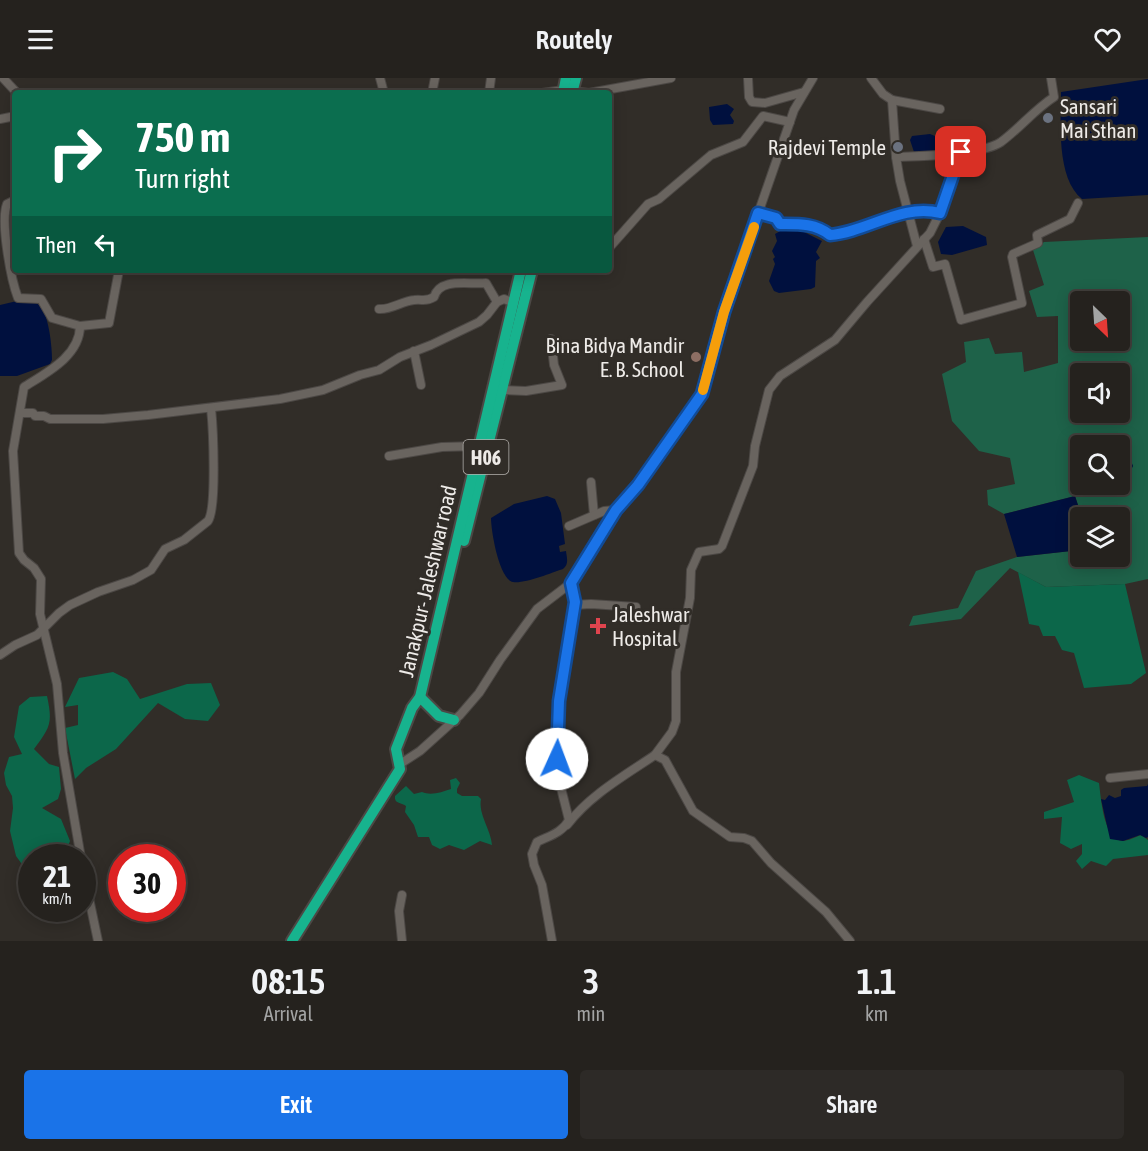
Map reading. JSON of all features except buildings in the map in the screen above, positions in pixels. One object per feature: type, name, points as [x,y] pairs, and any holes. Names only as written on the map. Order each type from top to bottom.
[{"type":"highway","name":"Janakpur- Jaleshwar road","points":[[292,941],[400,769],[396,749],[412,708],[420,697],[435,641],[478,446],[520,273]]},
{"type":"highway","name":"H06","points":[[435,641],[442,631],[531,273]]},
{"type":"highway","points":[[420,697],[439,716],[454,720]]},
{"type":"highway","name":"Janakpur- Jaleshwar road","points":[[292,941],[345,857]]},
{"type":"street","points":[[3,78],[14,90]]},
{"type":"street","points":[[605,90],[671,78]]},
{"type":"street","points":[[748,78],[749,97],[752,102],[765,103],[804,92]]},
{"type":"street","points":[[400,764],[420,751],[454,720],[479,693],[537,609],[571,583],[616,510],[638,485],[702,394],[724,312],[794,110],[813,78]]},
{"type":"street","points":[[872,78],[883,94],[892,100],[940,109]]},
{"type":"street","points":[[896,158],[961,152],[989,147],[1000,142],[1041,106],[1054,98],[1051,78]]},
{"type":"street","points":[[892,100],[896,158],[917,246]]},
{"type":"street","points":[[612,245],[648,204],[659,199],[711,155],[743,142],[763,116],[790,122]]},
{"type":"street","points":[[552,941],[544,894],[532,854],[537,842],[567,825],[607,787],[655,755],[672,732],[676,721],[676,672],[690,598],[691,570],[699,552],[720,549],[722,546],[753,466],[755,446],[769,390],[780,376],[835,340],[930,233],[940,213],[961,152]]},
{"type":"street","points":[[12,202],[7,204],[4,213],[8,260],[12,284],[18,298],[41,299],[52,318],[80,326],[109,323],[118,273]]},
{"type":"street","points":[[924,239],[933,267],[945,264],[961,320],[983,315],[1022,303],[1013,254],[1038,243],[1037,236],[1070,219],[1078,203]]},
{"type":"street","points":[[758,213],[776,218],[780,224],[805,224],[821,228],[830,235],[842,234],[886,218],[908,213],[928,210],[940,213]]},
{"type":"street","points":[[379,309],[384,310],[414,300],[427,301],[434,297],[441,286],[448,284],[486,283],[497,302]]},
{"type":"street","points":[[20,413],[33,413],[35,416],[71,421],[211,408],[288,398],[323,390],[379,370],[414,351],[479,322],[497,302],[504,299],[512,302]]},
{"type":"street","points":[[79,844],[63,753],[57,684],[40,614],[41,579],[34,568],[21,557],[18,548],[13,451],[24,387],[57,368],[75,346],[80,326]]},
{"type":"street","points":[[502,390],[526,391],[562,385],[554,365],[551,339]]},
{"type":"street","points":[[414,351],[421,385]]},
{"type":"street","points":[[0,655],[37,635],[70,605],[133,580],[151,570],[165,549],[184,540],[210,518],[213,502],[211,408]]},
{"type":"street","points":[[389,456],[442,447],[478,446]]},
{"type":"street","points":[[591,482],[594,515]]},
{"type":"street","points":[[569,526],[604,511],[616,510]]},
{"type":"street","points":[[567,825],[556,753],[562,680],[574,605],[571,583]]},
{"type":"street","points":[[574,605],[636,607]]},
{"type":"street","points":[[655,755],[665,760],[693,811],[730,837],[752,841],[771,863],[826,912],[850,941]]},
{"type":"street","points":[[1110,778],[1148,774]]},
{"type":"street","points":[[402,895],[399,912],[402,941]]},
{"type":"street","points":[[94,922],[98,941]]},
{"type":"green space","points":[[1148,237],[1148,579],[1125,584],[1046,587],[1010,568],[961,619],[909,626],[913,616],[958,608],[976,571],[1017,557],[1070,551],[1070,567],[1130,567],[1130,507],[1079,507],[1075,496],[1004,514],[988,505],[987,490],[1015,484],[1010,458],[979,451],[952,421],[942,374],[966,362],[964,342],[989,338],[995,354],[1022,352],[1024,372],[1058,363],[1058,316],[1037,317],[1029,291],[1044,285],[1033,250],[1044,242]]},
{"type":"green space","points":[[1018,572],[1046,587],[1125,584],[1146,673],[1131,684],[1084,688],[1074,653],[1062,650],[1055,636],[1043,636],[1039,626],[1029,624]]},
{"type":"green space","points":[[113,672],[127,679],[140,699],[187,684],[211,683],[220,705],[208,721],[185,719],[158,703],[116,749],[86,768],[75,779],[65,728],[78,725],[78,705],[65,707],[79,678]]},
{"type":"green space","points":[[47,696],[50,713],[49,725],[34,749],[49,764],[59,767],[61,789],[58,799],[42,808],[61,819],[70,841],[69,844],[18,844],[18,859],[10,831],[12,796],[6,785],[4,773],[9,757],[22,754],[14,737],[19,706],[30,697]]},
{"type":"green space","points":[[1079,775],[1099,783],[1104,817],[1116,839],[1123,841],[1141,835],[1148,840],[1148,855],[1113,859],[1106,866],[1091,861],[1082,869],[1076,861],[1082,854],[1082,844],[1071,849],[1060,843],[1062,817],[1044,819],[1044,812],[1074,802],[1067,780]]},
{"type":"green space","points":[[456,778],[460,783],[457,793],[462,796],[478,796],[481,799],[481,810],[492,845],[480,841],[464,850],[449,845],[440,849],[432,845],[429,837],[418,837],[414,825],[405,812],[406,806],[396,800],[395,796],[406,786],[414,794],[436,793],[451,789],[450,780]]},
{"type":"shaded area","points":[[1148,79],[1148,195],[1082,199],[1074,190],[1064,164],[1061,92]]},
{"type":"shaded area","points":[[727,104],[734,109],[730,115],[734,121],[733,124],[713,125],[710,120],[709,107]]},
{"type":"shaded area","points":[[930,134],[935,136],[935,150],[918,155],[914,152],[910,140],[912,136]]},
{"type":"shaded area","points":[[963,226],[986,237],[987,245],[952,255],[941,254],[938,242],[946,227]]},
{"type":"shaded area","points":[[782,230],[802,231],[822,241],[816,252],[820,258],[816,261],[815,287],[779,293],[774,291],[769,281],[775,264],[772,251],[777,241],[775,234]]},
{"type":"shaded area","points":[[17,301],[36,303],[44,312],[49,329],[52,360],[50,364],[17,376],[0,376],[0,305]]},
{"type":"shaded area","points":[[547,496],[555,499],[561,513],[565,544],[559,546],[560,552],[566,551],[566,565],[563,569],[538,578],[513,582],[508,579],[500,564],[492,533],[491,518],[514,504]]},
{"type":"shaded area","points":[[1075,496],[1079,507],[1070,507],[1070,551],[1017,557],[1004,514]]},
{"type":"shaded area","points":[[1148,784],[1148,837],[1140,835],[1123,841],[1110,839],[1101,799],[1105,800],[1109,795],[1115,798],[1121,796],[1121,790],[1124,788],[1147,786]]},
{"type":"slow traffic","points":[[703,390],[724,312],[754,227]]},
{"type":"place","name":"Sansari Mai Sthan","points":[[1048,118]]},
{"type":"place","name":"Rajdevi Temple","points":[[898,147]]},
{"type":"place","name":"Bina Bidya Mandir E. B. School","points":[[696,357]]},
{"type":"place","name":"Jaleshwar Hospital","points":[[598,626]]},
{"type":"route","points":[[557,759],[559,701],[575,602],[571,583],[616,510],[638,485],[702,394],[724,312],[758,213],[776,218],[780,224],[805,224],[821,228],[830,235],[842,234],[869,223],[908,213],[928,210],[940,213],[961,152]]}]
